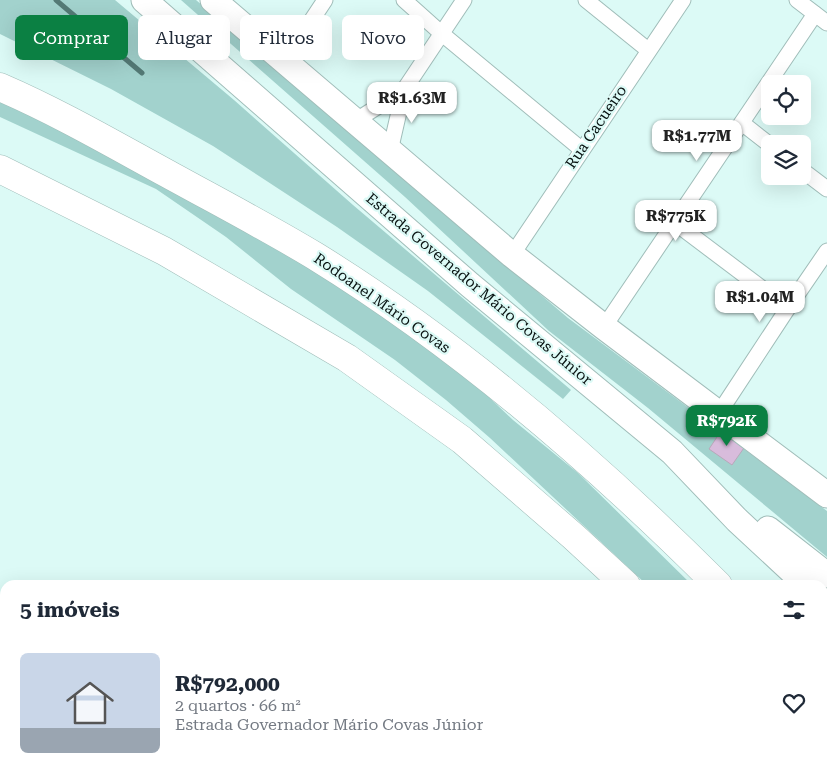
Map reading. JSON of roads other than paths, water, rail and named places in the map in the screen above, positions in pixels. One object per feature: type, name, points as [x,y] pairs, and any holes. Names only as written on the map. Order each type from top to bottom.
[{"type":"highway","name":"Estrada Governador Mário Covas Júnior","points":[[144,0],[470,285],[672,452],[737,520],[802,580]]},
{"type":"highway","points":[[213,0],[512,255],[604,327],[827,495]]},
{"type":"highway","name":"Rodoanel Mário Covas","points":[[0,86],[44,106],[298,246],[396,310],[520,405],[671,538],[713,580]]},
{"type":"highway","points":[[0,169],[164,251],[346,358],[462,440],[621,580]]},
{"type":"highway","points":[[672,452],[827,576]]},
{"type":"street","points":[[284,62],[325,0]]},
{"type":"street","points":[[404,0],[581,149]]},
{"type":"street","points":[[390,151],[404,90],[464,0]]},
{"type":"street","points":[[586,0],[648,50]]},
{"type":"street","name":"Rua Cacueiro","points":[[512,255],[581,149],[683,0]]},
{"type":"street","points":[[604,327],[742,123],[821,18],[797,0]]},
{"type":"street","points":[[355,121],[404,90]]},
{"type":"street","points":[[742,123],[761,139]]},
{"type":"street","points":[[811,177],[827,189]]},
{"type":"street","points":[[674,222],[788,308]]},
{"type":"street","points":[[719,413],[827,251]]},
{"type":"waterway","points":[[56,0],[142,73]]}]
